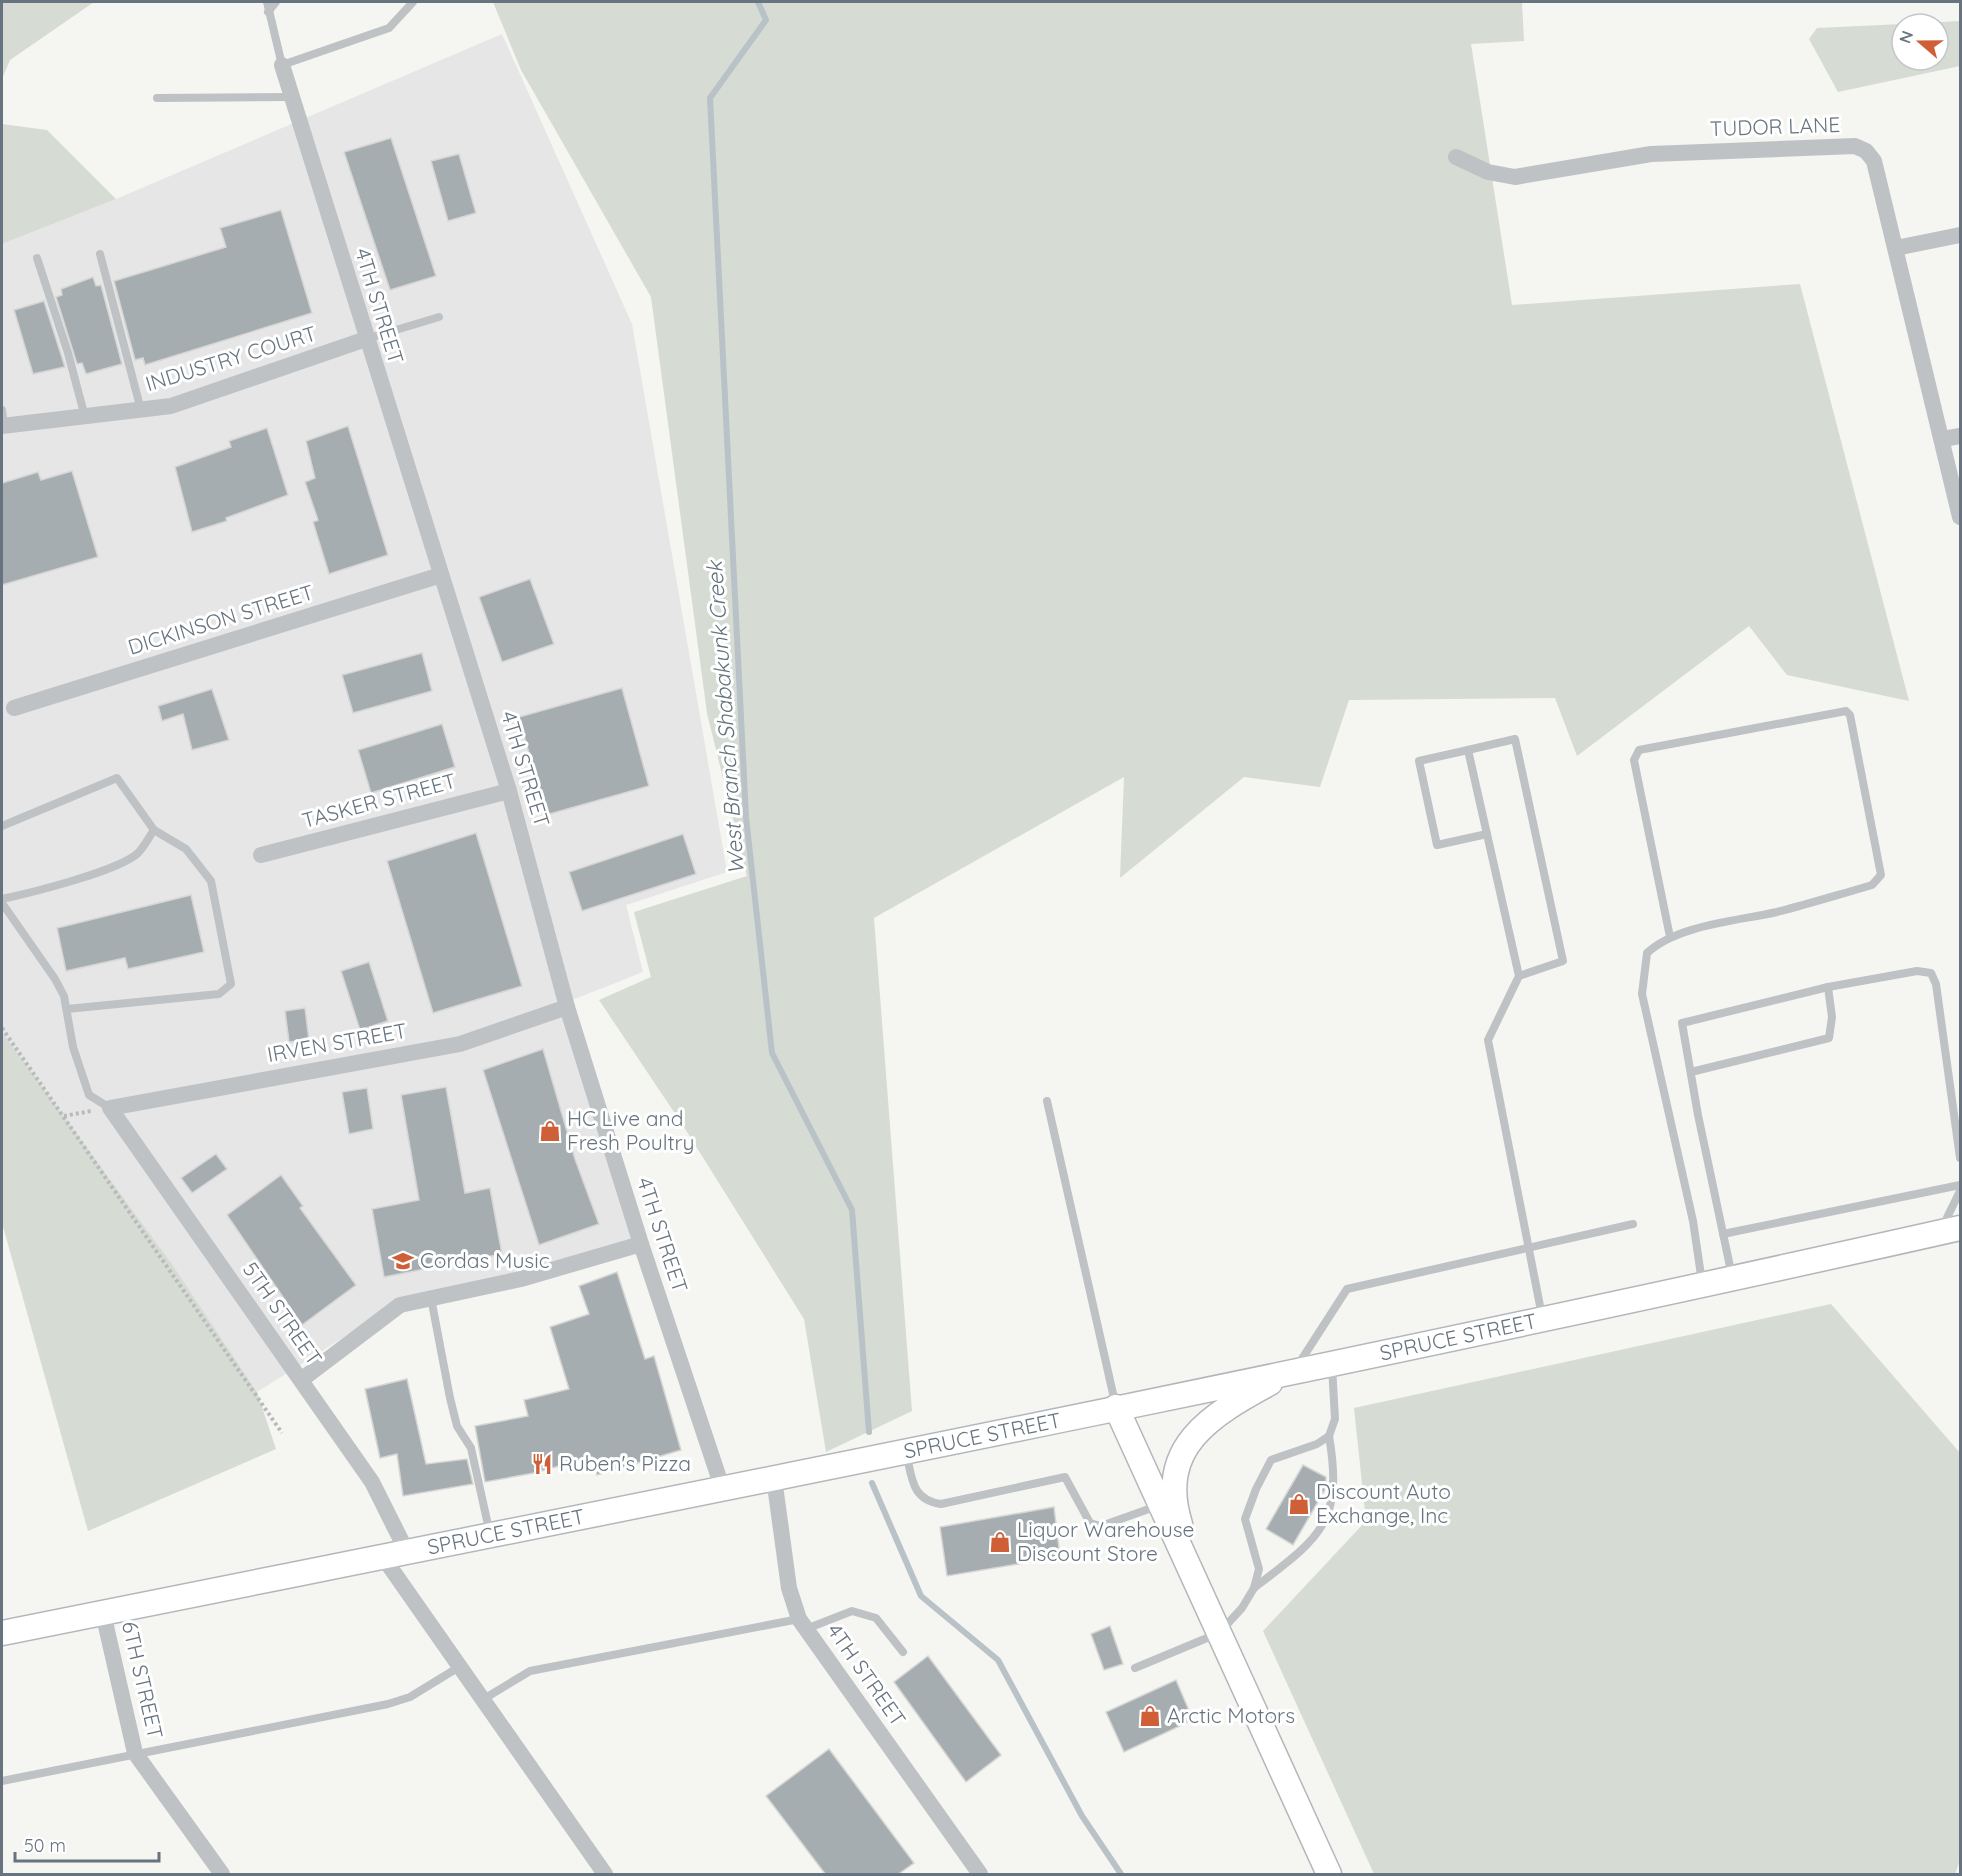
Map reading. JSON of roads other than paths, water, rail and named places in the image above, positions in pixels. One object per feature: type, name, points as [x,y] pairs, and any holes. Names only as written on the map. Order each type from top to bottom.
[{"type":"street","name":"4TH STREET","points":[[282,65],[509,791],[567,1007],[641,1244],[722,1487]]},
{"type":"street","name":"TUDOR LANE","points":[[1456,157],[1488,172],[1515,177],[1651,154],[1855,146],[1866,151],[1874,161],[1960,517]]},
{"type":"street","points":[[1896,248],[1960,236]]},
{"type":"street","name":"INDUSTRY COURT","points":[[2,420],[85,417],[171,406],[366,339]]},
{"type":"street","points":[[1943,439],[1960,436]]},
{"type":"street","name":"DICKINSON STREET","points":[[11,709],[441,575]]},
{"type":"street","name":"TASKER STREET","points":[[261,855],[509,791]]},
{"type":"street","name":"IRVEN STREET","points":[[110,1108],[460,1044],[567,1007]]},
{"type":"street","name":"5TH STREET","points":[[110,1108],[372,1482],[395,1554],[459,1667],[605,1875]]},
{"type":"street","name":"SPRUCE STREET","points":[[2,1633],[722,1487],[906,1452],[1732,1279],[1950,1230]]},
{"type":"street","points":[[301,1380],[400,1305],[521,1279],[641,1244]]},
{"type":"street","points":[[1219,1634],[1177,1514],[1173,1493],[1174,1477],[1191,1440],[1206,1422],[1240,1400],[1295,1370]]},
{"type":"street","points":[[1116,1407],[1329,1875]]},
{"type":"street","name":"4TH STREET","points":[[774,1478],[789,1588],[803,1624],[980,1875]]},
{"type":"street","name":"6TH STREET","points":[[103,1612],[135,1753],[222,1875]]},
{"type":"lane","points":[[267,2],[282,65],[390,28],[413,2]]},
{"type":"lane","points":[[268,12],[276,2]]},
{"type":"lane","points":[[157,98],[291,97]]},
{"type":"lane","points":[[100,255],[141,411]]},
{"type":"lane","points":[[37,258],[68,353],[85,417]]},
{"type":"lane","points":[[366,339],[439,318]]},
{"type":"lane","points":[[1670,937],[1635,767],[1634,760],[1639,750],[1846,711],[1850,716],[1881,874],[1872,885],[1670,937],[1658,942],[1647,953],[1642,994],[1693,1221],[1703,1285]]},
{"type":"lane","points":[[1487,834],[1437,845],[1419,761],[1515,739],[1563,961],[1519,976]]},
{"type":"lane","points":[[1468,750],[1519,976],[1488,1040],[1543,1319]]},
{"type":"lane","points":[[2,826],[117,778],[154,830],[186,849],[211,880],[231,984],[219,994],[67,1009]]},
{"type":"lane","points":[[110,1108],[89,1095],[73,1047],[67,1009],[55,979],[2,901],[53,887],[138,854],[154,830]]},
{"type":"lane","points":[[1732,1279],[1682,1023],[1828,987],[1917,971],[1931,973],[1936,984],[1960,1158]]},
{"type":"lane","points":[[1691,1072],[1829,1038],[1832,1017],[1828,987]]},
{"type":"lane","points":[[1047,1101],[1116,1407]]},
{"type":"lane","points":[[1723,1234],[1960,1185]]},
{"type":"lane","points":[[1950,1230],[1960,1191]]},
{"type":"lane","points":[[1295,1370],[1347,1289],[1633,1224]]},
{"type":"lane","points":[[431,1298],[450,1398],[457,1426],[471,1448],[490,1535]]},
{"type":"lane","points":[[1254,1588],[1312,1541],[1330,1512],[1335,1489],[1335,1470],[1329,1436],[1335,1419],[1332,1363]]},
{"type":"lane","points":[[1135,1668],[1219,1634],[1242,1608],[1254,1588],[1259,1569],[1245,1519],[1256,1489],[1271,1460],[1317,1444],[1329,1436]]},
{"type":"lane","points":[[906,1452],[916,1492],[927,1502],[941,1504],[1065,1477],[1090,1523],[1101,1526],[1160,1505]]},
{"type":"lane","points":[[482,1700],[530,1671],[803,1624],[852,1611],[876,1618],[903,1652]]},
{"type":"lane","points":[[2,1781],[388,1704],[410,1697],[459,1667]]},
{"type":"waterway","name":"West Branch Shabakunk Creek","points":[[758,2],[766,20],[710,98],[746,817],[772,1053],[852,1210],[869,1432]]},
{"type":"waterway","name":"West Branch Shabakunk Creek","points":[[872,1483],[921,1596],[998,1660],[1082,1816],[1121,1874]]},
{"type":"place","name":"HC Live and Fresh Poultry","points":[[550,1131]]},
{"type":"place","name":"Cordas Music","points":[[403,1261]]},
{"type":"place","name":"Ruben's Pizza","points":[[542,1464]]},
{"type":"place","name":"Discount Auto Exchange, Inc","points":[[1299,1504]]},
{"type":"place","name":"Liquor Warehouse Discount Store","points":[[1000,1542]]},
{"type":"place","name":"Arctic Motors","points":[[1150,1716]]}]
